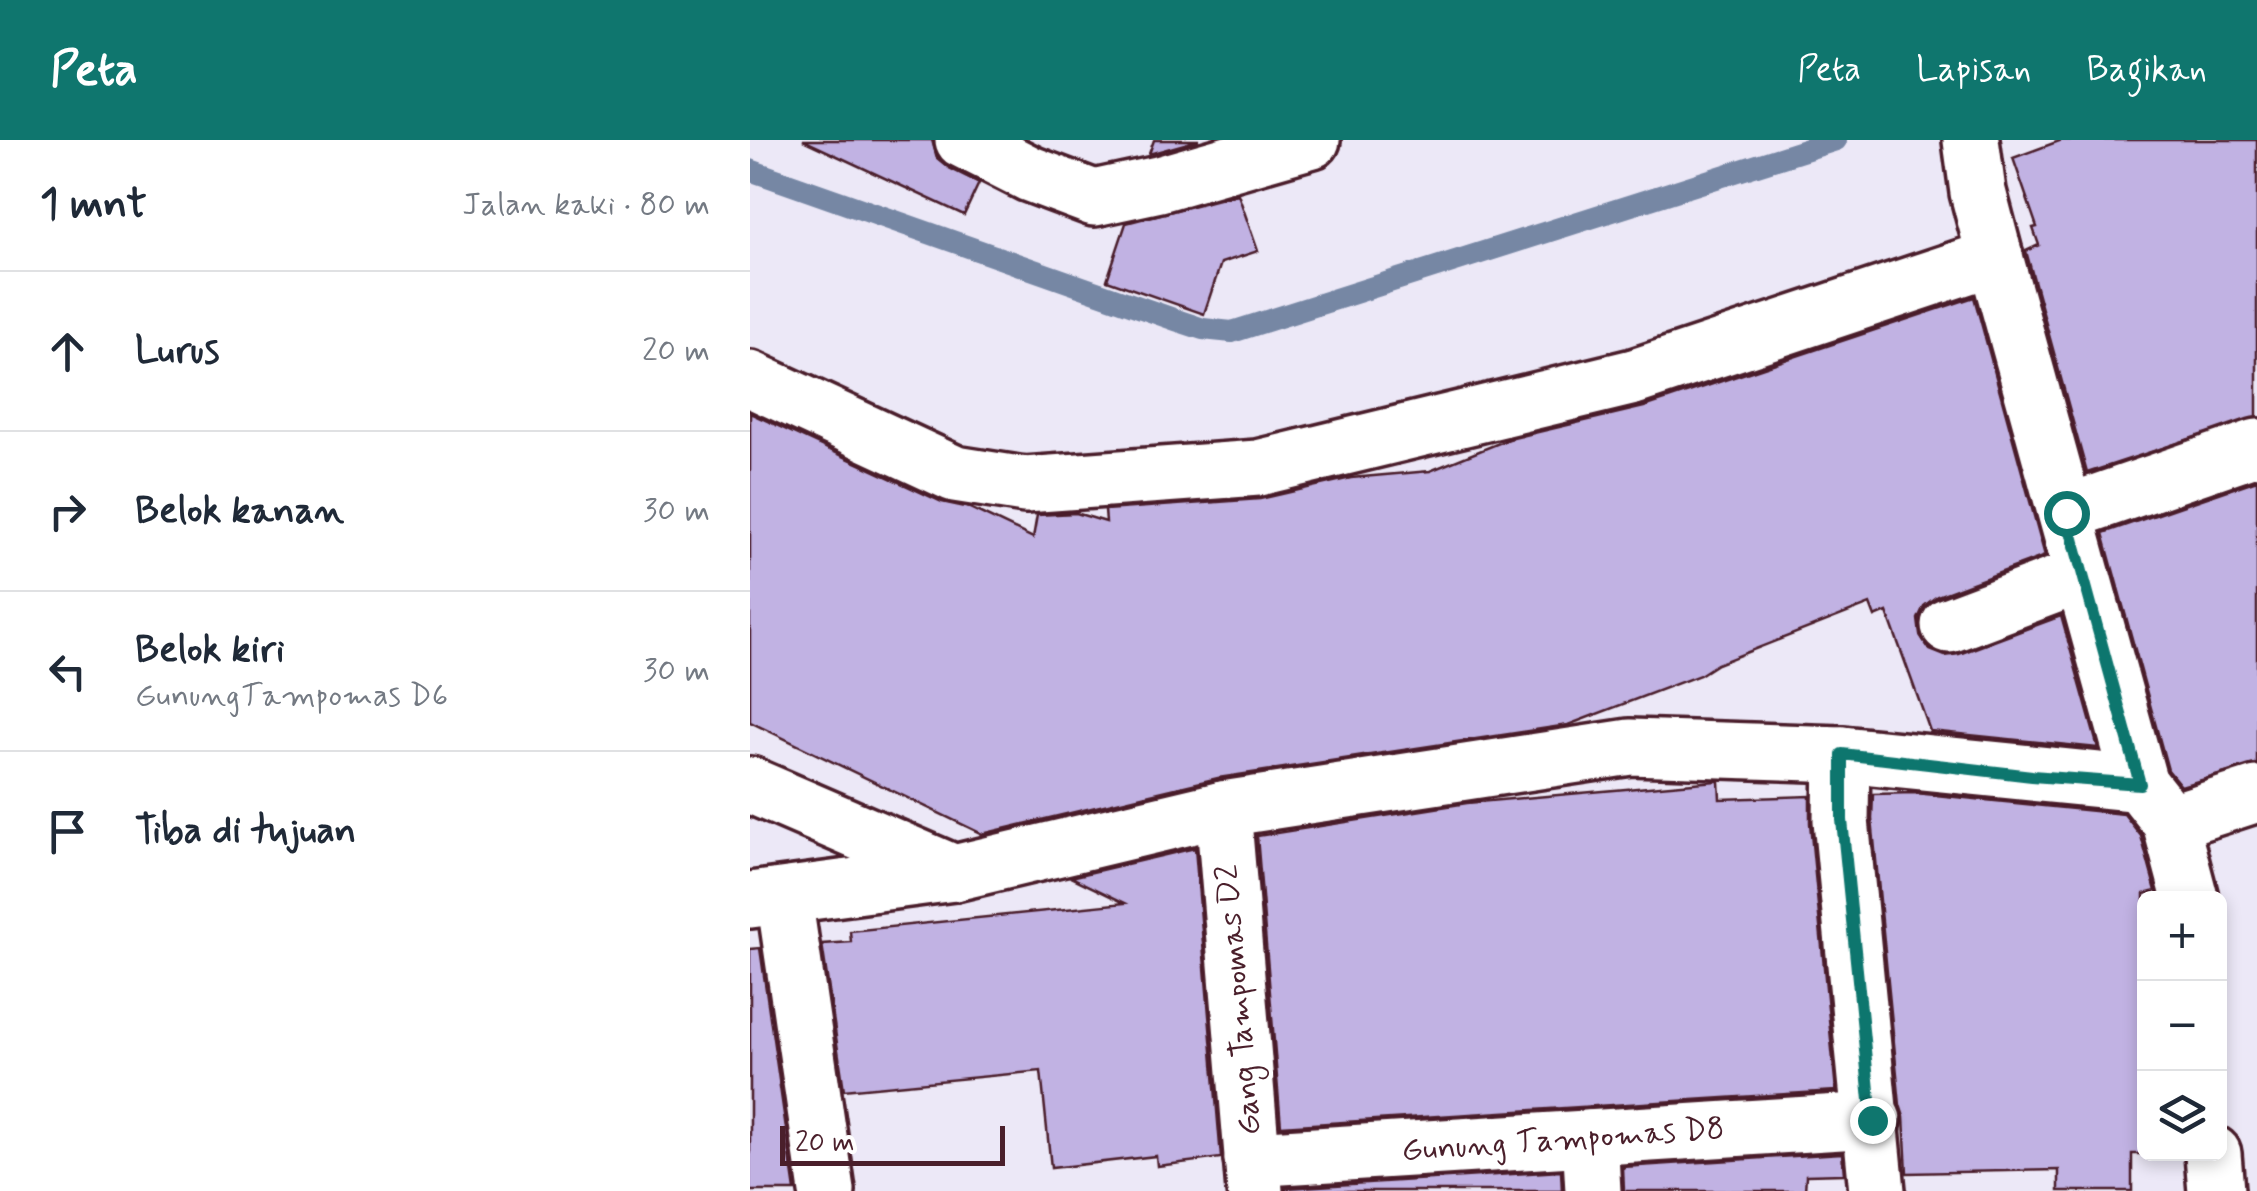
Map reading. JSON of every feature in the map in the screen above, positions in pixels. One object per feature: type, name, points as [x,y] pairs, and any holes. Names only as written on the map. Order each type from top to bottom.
[{"type":"street","points":[[963,140],[1030,174],[1094,198],[1159,184],[1312,140]]},
{"type":"street","points":[[1971,140],[1978,192],[2082,575],[2187,891]]},
{"type":"street","points":[[750,379],[955,474],[1025,485],[1258,468],[1634,377],[1995,256]]},
{"type":"street","points":[[2066,513],[2257,447]]},
{"type":"street","points":[[1949,625],[2082,575]]},
{"type":"street","points":[[827,1191],[767,898],[954,873],[1223,809],[1630,747],[1842,754],[2032,776],[2155,803],[2257,794]]},
{"type":"street","points":[[1842,754],[1842,820],[1877,1191]]},
{"type":"street","points":[[750,784],[954,873]]},
{"type":"street","name":"Gang Tampomas D2","points":[[1223,809],[1254,1175]]},
{"type":"street","name":"Gunung Tampomas D8","points":[[1254,1175],[1592,1165],[1872,1120]]},
{"type":"street","points":[[2214,1161],[2216,1191]]},
{"type":"building","points":[[803,140],[932,140],[937,158],[979,183],[964,215]]},
{"type":"building","points":[[1154,140],[1199,140],[1149,154]]},
{"type":"building","points":[[2062,140],[2257,140],[2257,417],[2087,473],[2026,251],[2039,245],[2033,228],[2037,227],[2013,158]]},
{"type":"building","points":[[1238,194],[1258,251],[1221,263],[1204,314],[1107,280],[1126,223]]},
{"type":"building","points":[[1974,297],[2045,556],[1937,596],[1924,606],[1918,619],[1920,635],[1930,650],[1945,656],[2061,616],[2098,748],[1930,731],[1887,612],[1875,617],[1870,604],[1568,725],[1218,778],[982,834],[750,722],[750,413],[942,502],[970,508],[1033,538],[1037,515],[1076,513],[1106,522],[1105,510],[1260,499],[1351,478],[1430,471],[1509,439],[1644,407]]},
{"type":"building","points":[[2257,480],[2257,764],[2181,786],[2168,770],[2103,533]]},
{"type":"building","points":[[1719,781],[1720,799],[1810,796],[1836,1091],[1281,1126],[1257,836],[1467,803]]},
{"type":"building","points":[[1915,793],[2124,814],[2141,836],[2156,891],[2137,891],[2137,1154],[2132,1154],[2132,1191],[2059,1191],[2059,1170],[1907,1173],[1872,819],[1873,794]]},
{"type":"building","points":[[1195,848],[1221,1158],[1157,1166],[1156,1156],[1051,1168],[1041,1071],[844,1090],[822,944],[851,942],[850,931],[1125,903],[1071,877]]},
{"type":"building","points":[[760,948],[795,1191],[750,1191],[750,949]]},
{"type":"building","points":[[1842,1153],[1844,1174],[1806,1175],[1805,1191],[1624,1191],[1623,1167]]},
{"type":"building","points":[[1561,1171],[1562,1191],[1286,1191],[1286,1188]]},
{"type":"waterway","points":[[750,170],[1176,320],[1203,329],[1232,332],[1836,140]]},
{"type":"route","points":[[1872,1120],[1842,820],[1842,754],[2140,784],[2066,513]]}]
